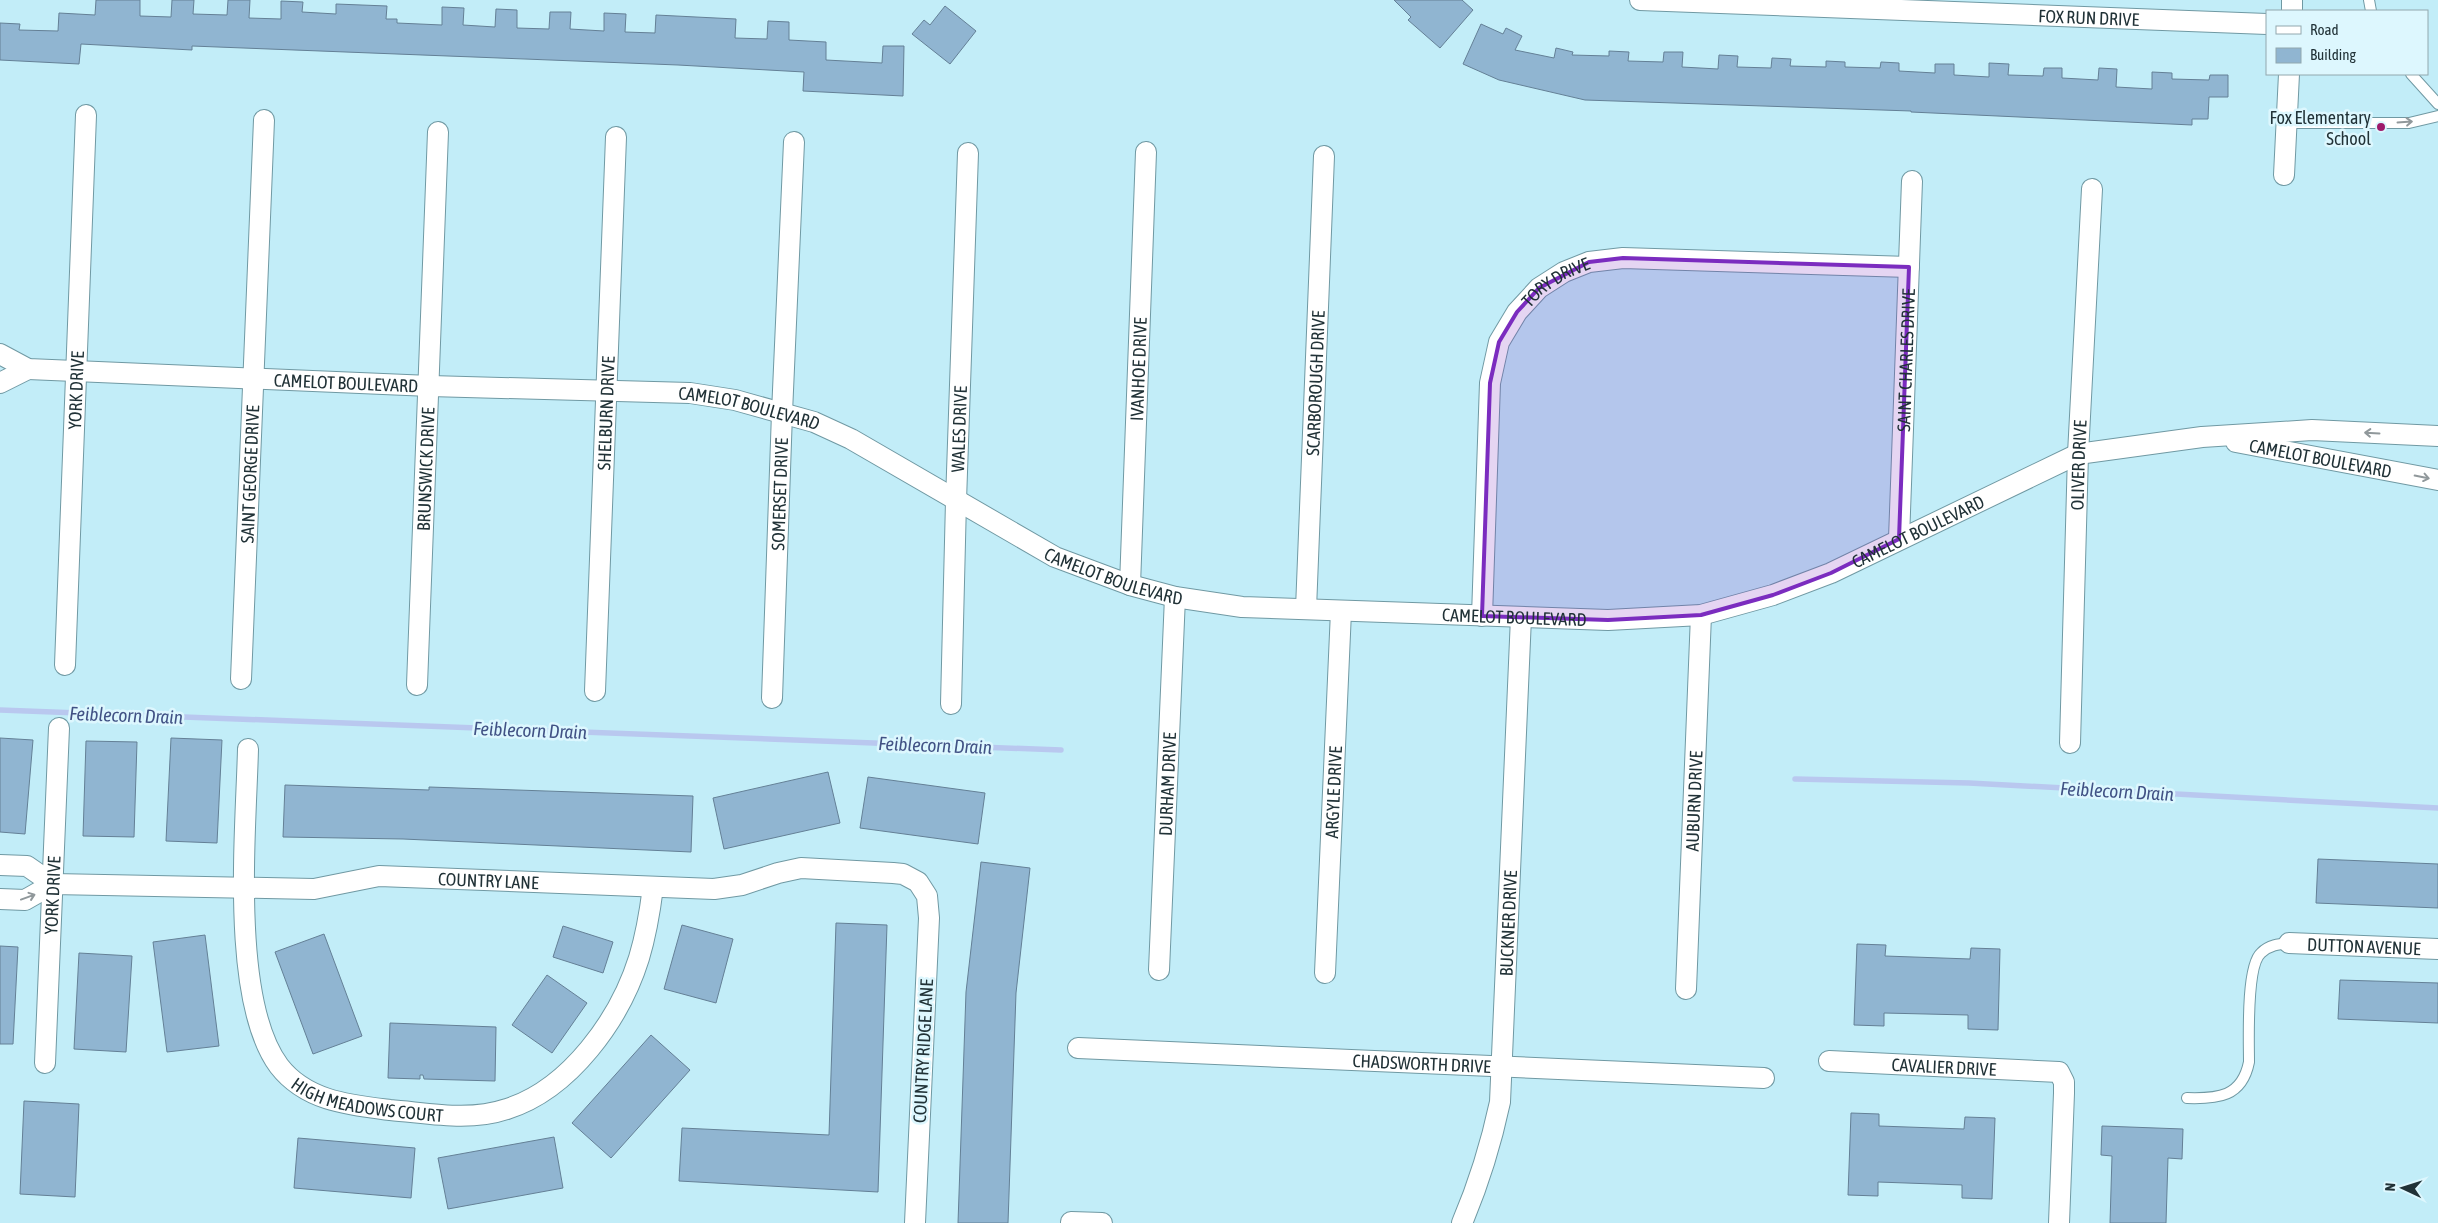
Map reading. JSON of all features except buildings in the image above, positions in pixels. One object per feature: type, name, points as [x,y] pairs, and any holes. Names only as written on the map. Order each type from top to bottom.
[{"type":"street","name":"FOX RUN DRIVE","points":[[1640,0],[2266,24]]},
{"type":"street","points":[[2284,175],[2289,75]]},
{"type":"street","name":"YORK DRIVE","points":[[65,665],[86,115]]},
{"type":"street","name":"SAINT GEORGE DRIVE","points":[[241,679],[255,379],[264,120]]},
{"type":"street","name":"BRUNSWICK DRIVE","points":[[417,685],[430,386],[438,132]]},
{"type":"street","name":"SHELBURN DRIVE","points":[[595,691],[608,390],[616,136]]},
{"type":"street","name":"SOMERSET DRIVE","points":[[772,698],[794,142]]},
{"type":"street","name":"IVANHOE DRIVE","points":[[1130,586],[1146,152]]},
{"type":"street","name":"WALES DRIVE","points":[[951,704],[968,154]]},
{"type":"street","name":"SCARBOROUGH DRIVE","points":[[1306,609],[1324,156]]},
{"type":"street","name":"SAINT CHARLES DRIVE","points":[[1899,539],[1912,181]]},
{"type":"street","name":"OLIVER DRIVE","points":[[2070,743],[2078,454],[2092,189]]},
{"type":"street","name":"TORY DRIVE","points":[[1482,616],[1490,383],[1498,342],[1517,312],[1540,288],[1564,272],[1589,262],[1623,258],[1909,267]]},
{"type":"street","name":"CAMELOT BOULEVARD","points":[[0,354],[28,369],[430,386],[690,393],[735,400],[814,422],[852,439],[1055,557],[1130,586],[1174,598],[1234,606],[1482,616],[1608,620],[1701,615],[1773,595],[1831,573],[2078,454],[2202,437],[2312,430],[2438,436]]},
{"type":"street","name":"CAMELOT BOULEVARD","points":[[0,383],[28,369]]},
{"type":"street","name":"CAMELOT BOULEVARD","points":[[2202,437],[2311,454],[2438,480]]},
{"type":"street","name":"DURHAM DRIVE","points":[[1159,970],[1174,598]]},
{"type":"street","name":"ARGYLE DRIVE","points":[[1325,973],[1341,611]]},
{"type":"street","name":"AUBURN DRIVE","points":[[1686,988],[1701,615]]},
{"type":"street","name":"BUCKNER DRIVE","points":[[1462,1223],[1478,1185],[1492,1142],[1500,1102],[1521,617]]},
{"type":"street","name":"YORK DRIVE","points":[[45,1063],[59,728]]},
{"type":"street","name":"HIGH MEADOWS COURT","points":[[248,749],[245,888],[247,959],[252,992],[267,1043],[279,1065],[295,1082],[316,1095],[336,1102],[453,1116],[479,1115],[506,1110],[530,1100],[571,1071],[591,1047],[620,1001],[639,959],[653,887]]},
{"type":"street","points":[[0,865],[27,866],[53,884],[25,900],[0,899]]},
{"type":"street","name":"COUNTRY LANE","points":[[53,884],[314,889],[379,876],[724,888],[742,885],[778,872],[801,868],[903,874],[918,882]]},
{"type":"street","name":"COUNTRY RIDGE LANE","points":[[915,1223],[929,918],[927,896],[918,882]]},
{"type":"street","name":"DUTTON AVENUE","points":[[2289,943],[2438,949]]},
{"type":"street","name":"CHADSWORTH DRIVE","points":[[1078,1048],[1764,1078]]},
{"type":"street","name":"CAVALIER DRIVE","points":[[1829,1061],[2059,1072],[2064,1082],[2059,1223]]},
{"type":"street","points":[[1071,1222],[1102,1223]]},
{"type":"lane","points":[[2412,75],[2438,104]]},
{"type":"lane","points":[[2286,123],[2409,122],[2438,116]]},
{"type":"lane","points":[[2187,1098],[2216,1097],[2231,1092],[2240,1086],[2246,1076],[2249,1062],[2253,969],[2260,953],[2273,945],[2289,943]]},
{"type":"highlighted area","points":[[1623,258],[1909,267],[1899,539],[1831,573],[1773,595],[1701,615],[1608,620],[1482,616],[1490,383],[1499,342],[1517,312],[1539,288],[1589,262]]},
{"type":"waterway","name":"Feiblecorn Drain","points":[[0,710],[1061,750]]},
{"type":"waterway","name":"Feiblecorn Drain","points":[[1795,779],[1969,783],[2438,808]]},
{"type":"place","name":"Fox Elementary School","points":[[2381,127]]}]
